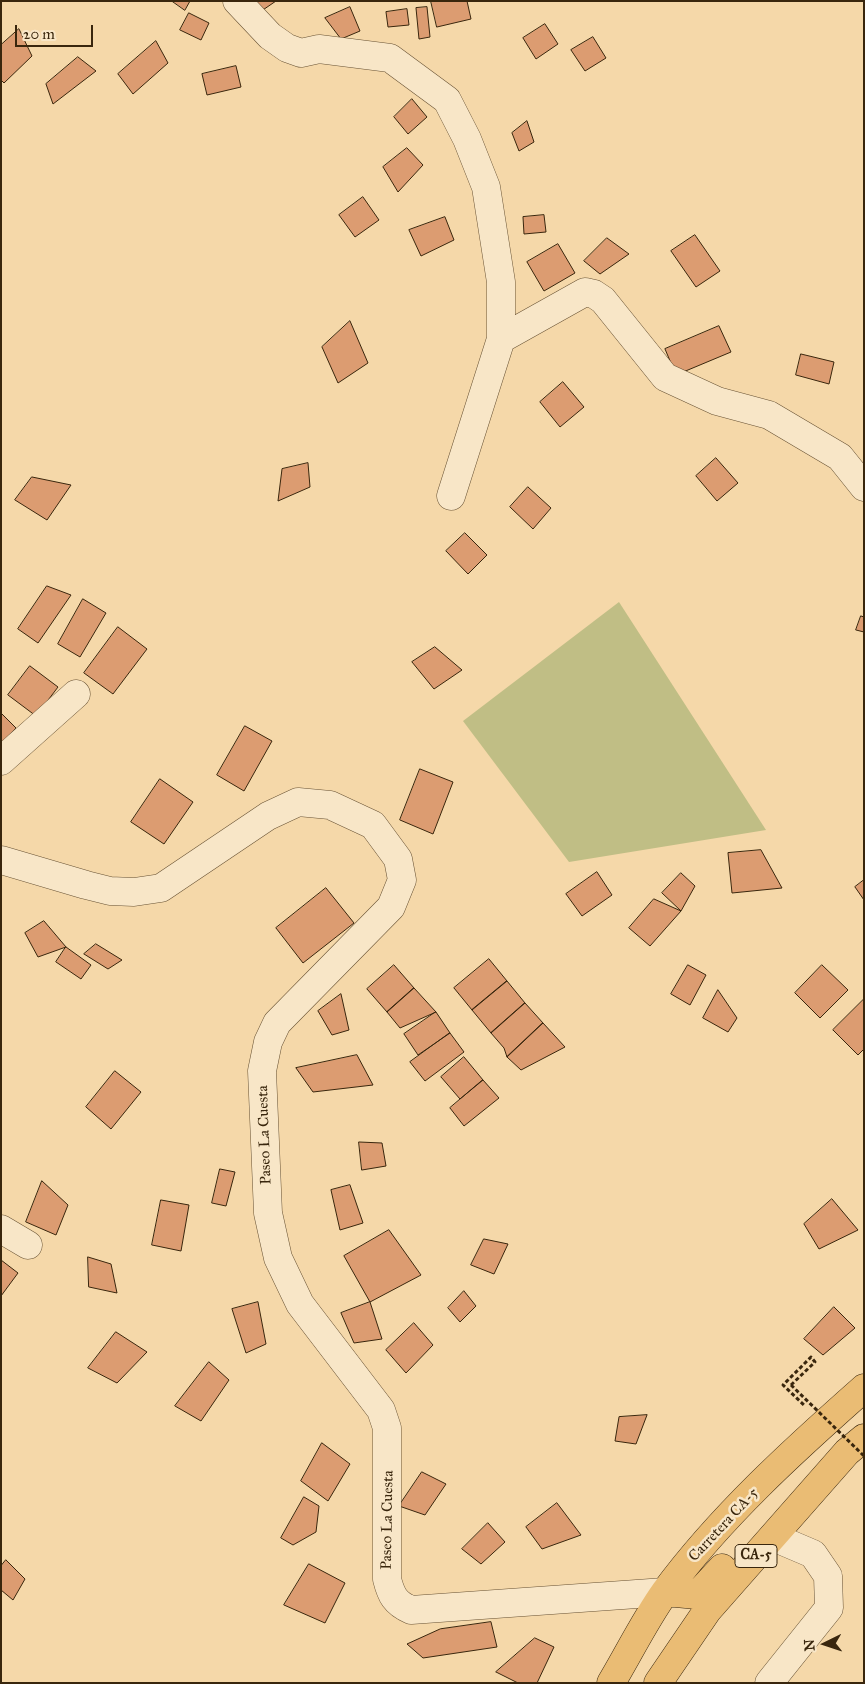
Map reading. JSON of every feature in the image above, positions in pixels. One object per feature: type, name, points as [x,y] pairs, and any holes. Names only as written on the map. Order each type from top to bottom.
[{"type":"highway","name":"Carretera CA-5","points":[[611,1683],[665,1592],[722,1524],[823,1424],[864,1388]]},
{"type":"highway","name":"CA-5","points":[[658,1683],[707,1611],[847,1452],[864,1438]]},
{"type":"highway","points":[[665,1592],[697,1594],[791,1493],[819,1484]]},
{"type":"street","points":[[237,1],[270,36],[287,48],[301,53],[319,49],[390,58],[447,100],[468,139],[486,187],[501,282],[501,340],[451,496]]},
{"type":"street","points":[[501,340],[585,292],[594,294],[603,300],[666,377],[717,401],[769,415],[840,457],[864,487]]},
{"type":"street","points":[[1,760],[76,694]]},
{"type":"street","name":"Paseo La Cuesta","points":[[1,860],[110,891],[134,892],[161,888],[268,816],[298,802],[330,805],[373,825],[398,859],[402,880],[391,907],[276,1023],[268,1042],[262,1071],[268,1213],[278,1258],[300,1304],[381,1410],[387,1428],[387,1579],[391,1594],[399,1604],[411,1610],[665,1592]]},
{"type":"street","points":[[1,1229],[28,1245]]},
{"type":"street","points":[[769,1683],[829,1608],[828,1576],[813,1554],[773,1537]]},
{"type":"path","points":[[783,1384],[811,1357],[815,1362],[791,1385],[864,1456]]},
{"type":"shaded area","points":[[619,602],[766,830],[569,862],[463,721]]},
{"type":"building","points":[[172,1],[190,1],[185,10]]},
{"type":"building","points":[[249,1],[276,1],[257,14]]},
{"type":"building","points":[[431,1],[467,1],[471,19],[437,27]]},
{"type":"building","points":[[350,7],[360,31],[341,39],[325,18]]},
{"type":"building","points":[[427,7],[430,37],[419,39],[416,8]]},
{"type":"building","points":[[407,9],[409,25],[388,27],[386,12]]},
{"type":"building","points":[[189,13],[209,23],[201,40],[180,30]]},
{"type":"building","points":[[545,24],[558,44],[536,59],[523,38]]},
{"type":"building","points":[[19,29],[32,56],[4,83],[1,80],[1,45]]},
{"type":"building","points":[[593,37],[606,58],[585,71],[571,50]]},
{"type":"building","points":[[156,41],[168,63],[133,94],[118,74]]},
{"type":"building","points":[[78,57],[96,71],[53,104],[46,84]]},
{"type":"building","points":[[236,66],[241,87],[207,95],[202,74]]},
{"type":"building","points":[[412,99],[427,117],[408,134],[394,117]]},
{"type":"building","points":[[527,121],[534,142],[519,151],[512,133]]},
{"type":"building","points":[[407,148],[423,165],[398,192],[383,167]]},
{"type":"building","points":[[363,197],[379,220],[355,237],[339,215]]},
{"type":"building","points":[[544,215],[546,232],[524,234],[523,217]]},
{"type":"building","points":[[445,217],[454,240],[421,256],[409,230]]},
{"type":"building","points":[[695,235],[720,271],[696,287],[671,251]]},
{"type":"building","points":[[607,238],[629,254],[600,274],[584,261]]},
{"type":"building","points":[[558,244],[575,273],[544,291],[527,262]]},
{"type":"building","points":[[350,321],[368,363],[338,383],[322,347]]},
{"type":"building","points":[[719,326],[731,352],[676,375],[665,349]]},
{"type":"building","points":[[801,354],[834,362],[829,384],[796,375]]},
{"type":"building","points":[[563,382],[584,407],[560,427],[540,402]]},
{"type":"building","points":[[716,458],[738,483],[717,501],[696,476]]},
{"type":"building","points":[[308,463],[310,487],[278,501],[282,469]]},
{"type":"building","points":[[32,477],[71,485],[47,520],[15,500]]},
{"type":"building","points":[[528,487],[551,508],[533,529],[510,507]]},
{"type":"building","points":[[465,533],[487,555],[468,574],[446,551]]},
{"type":"building","points":[[47,586],[71,595],[38,643],[18,629]]},
{"type":"building","points":[[83,599],[106,613],[80,657],[58,644]]},
{"type":"building","points":[[861,616],[864,617],[864,632],[856,630]]},
{"type":"building","points":[[118,627],[147,649],[113,694],[84,673]]},
{"type":"building","points":[[435,647],[462,670],[434,689],[412,662]]},
{"type":"building","points":[[30,666],[58,687],[36,716],[8,695]]},
{"type":"building","points":[[1,713],[16,728],[1,744]]},
{"type":"building","points":[[245,726],[272,741],[244,791],[217,775]]},
{"type":"building","points":[[420,769],[453,782],[433,834],[400,820]]},
{"type":"building","points":[[160,779],[193,802],[164,844],[131,822]]},
{"type":"building","points":[[761,850],[782,888],[732,893],[728,853]]},
{"type":"building","points":[[597,872],[612,895],[582,916],[566,894]]},
{"type":"building","points":[[681,873],[695,886],[681,911],[662,893]]},
{"type":"building","points":[[864,880],[864,900],[855,887]]},
{"type":"building","points":[[326,888],[354,923],[303,963],[276,928]]},
{"type":"building","points":[[654,899],[681,911],[650,946],[629,928]]},
{"type":"building","points":[[44,921],[66,947],[38,957],[25,933]]},
{"type":"building","points":[[96,944],[122,960],[108,969],[84,954]]},
{"type":"building","points":[[66,947],[91,965],[81,979],[56,962]]},
{"type":"building","points":[[489,959],[507,981],[472,1010],[454,988]]},
{"type":"building","points":[[394,965],[414,988],[387,1012],[367,989]]},
{"type":"building","points":[[688,965],[706,975],[690,1005],[671,994]]},
{"type":"building","points":[[822,965],[848,990],[820,1018],[795,993]]},
{"type":"building","points":[[507,981],[525,1003],[491,1033],[472,1010]]},
{"type":"building","points":[[414,988],[436,1012],[400,1028],[387,1012]]},
{"type":"building","points":[[718,990],[737,1018],[728,1032],[703,1018]]},
{"type":"building","points":[[341,994],[349,1030],[332,1035],[318,1011]]},
{"type":"building","points":[[864,999],[864,1049],[858,1055],[833,1030]]},
{"type":"building","points":[[525,1003],[543,1023],[507,1057],[504,1048],[491,1033]]},
{"type":"building","points":[[436,1012],[450,1033],[418,1055],[404,1034]]},
{"type":"building","points":[[543,1023],[565,1047],[521,1070],[507,1057]]},
{"type":"building","points":[[450,1033],[464,1052],[425,1081],[410,1062]]},
{"type":"building","points":[[357,1055],[373,1085],[313,1092],[296,1068]]},
{"type":"building","points":[[464,1057],[483,1080],[460,1099],[441,1077]]},
{"type":"building","points":[[115,1071],[141,1092],[111,1129],[86,1107]]},
{"type":"building","points":[[483,1080],[499,1098],[464,1126],[450,1108]]},
{"type":"building","points":[[359,1142],[382,1143],[386,1166],[362,1170]]},
{"type":"building","points":[[220,1169],[235,1172],[226,1206],[212,1203]]},
{"type":"building","points":[[42,1181],[68,1205],[56,1235],[26,1222]]},
{"type":"building","points":[[350,1185],[363,1223],[340,1230],[331,1190]]},
{"type":"building","points":[[832,1199],[858,1230],[819,1249],[804,1224]]},
{"type":"building","points":[[161,1200],[189,1205],[181,1251],[152,1245]]},
{"type":"building","points":[[389,1230],[421,1275],[370,1302],[344,1256]]},
{"type":"building","points":[[484,1239],[508,1244],[494,1274],[471,1265]]},
{"type":"building","points":[[88,1257],[111,1264],[117,1293],[89,1287]]},
{"type":"building","points":[[1,1260],[18,1273],[1,1296]]},
{"type":"building","points":[[464,1291],[476,1306],[460,1322],[448,1308]]},
{"type":"building","points":[[258,1302],[266,1344],[246,1353],[232,1309]]},
{"type":"building","points":[[370,1302],[382,1339],[354,1343],[341,1313]]},
{"type":"building","points":[[834,1307],[855,1328],[823,1355],[804,1339]]},
{"type":"building","points":[[414,1323],[433,1345],[406,1373],[386,1350]]},
{"type":"building","points":[[116,1332],[147,1352],[117,1383],[88,1368]]},
{"type":"building","points":[[209,1362],[229,1380],[201,1421],[175,1406]]},
{"type":"building","points":[[647,1415],[636,1444],[615,1441],[619,1417]]},
{"type":"building","points":[[322,1443],[350,1464],[328,1501],[301,1481]]},
{"type":"building","points":[[422,1472],[446,1484],[425,1515],[399,1506]]},
{"type":"building","points":[[304,1497],[319,1506],[316,1532],[293,1545],[281,1538]]},
{"type":"building","points":[[557,1503],[581,1535],[542,1549],[526,1527]]},
{"type":"building","points":[[488,1523],[505,1542],[481,1564],[462,1549]]},
{"type":"building","points":[[6,1560],[25,1579],[13,1600],[1,1590],[1,1566]]},
{"type":"building","points":[[309,1564],[345,1583],[325,1623],[284,1605]]},
{"type":"building","points":[[491,1622],[497,1647],[423,1658],[407,1644],[440,1629]]},
{"type":"building","points":[[535,1638],[554,1647],[537,1683],[518,1683],[496,1672]]}]
